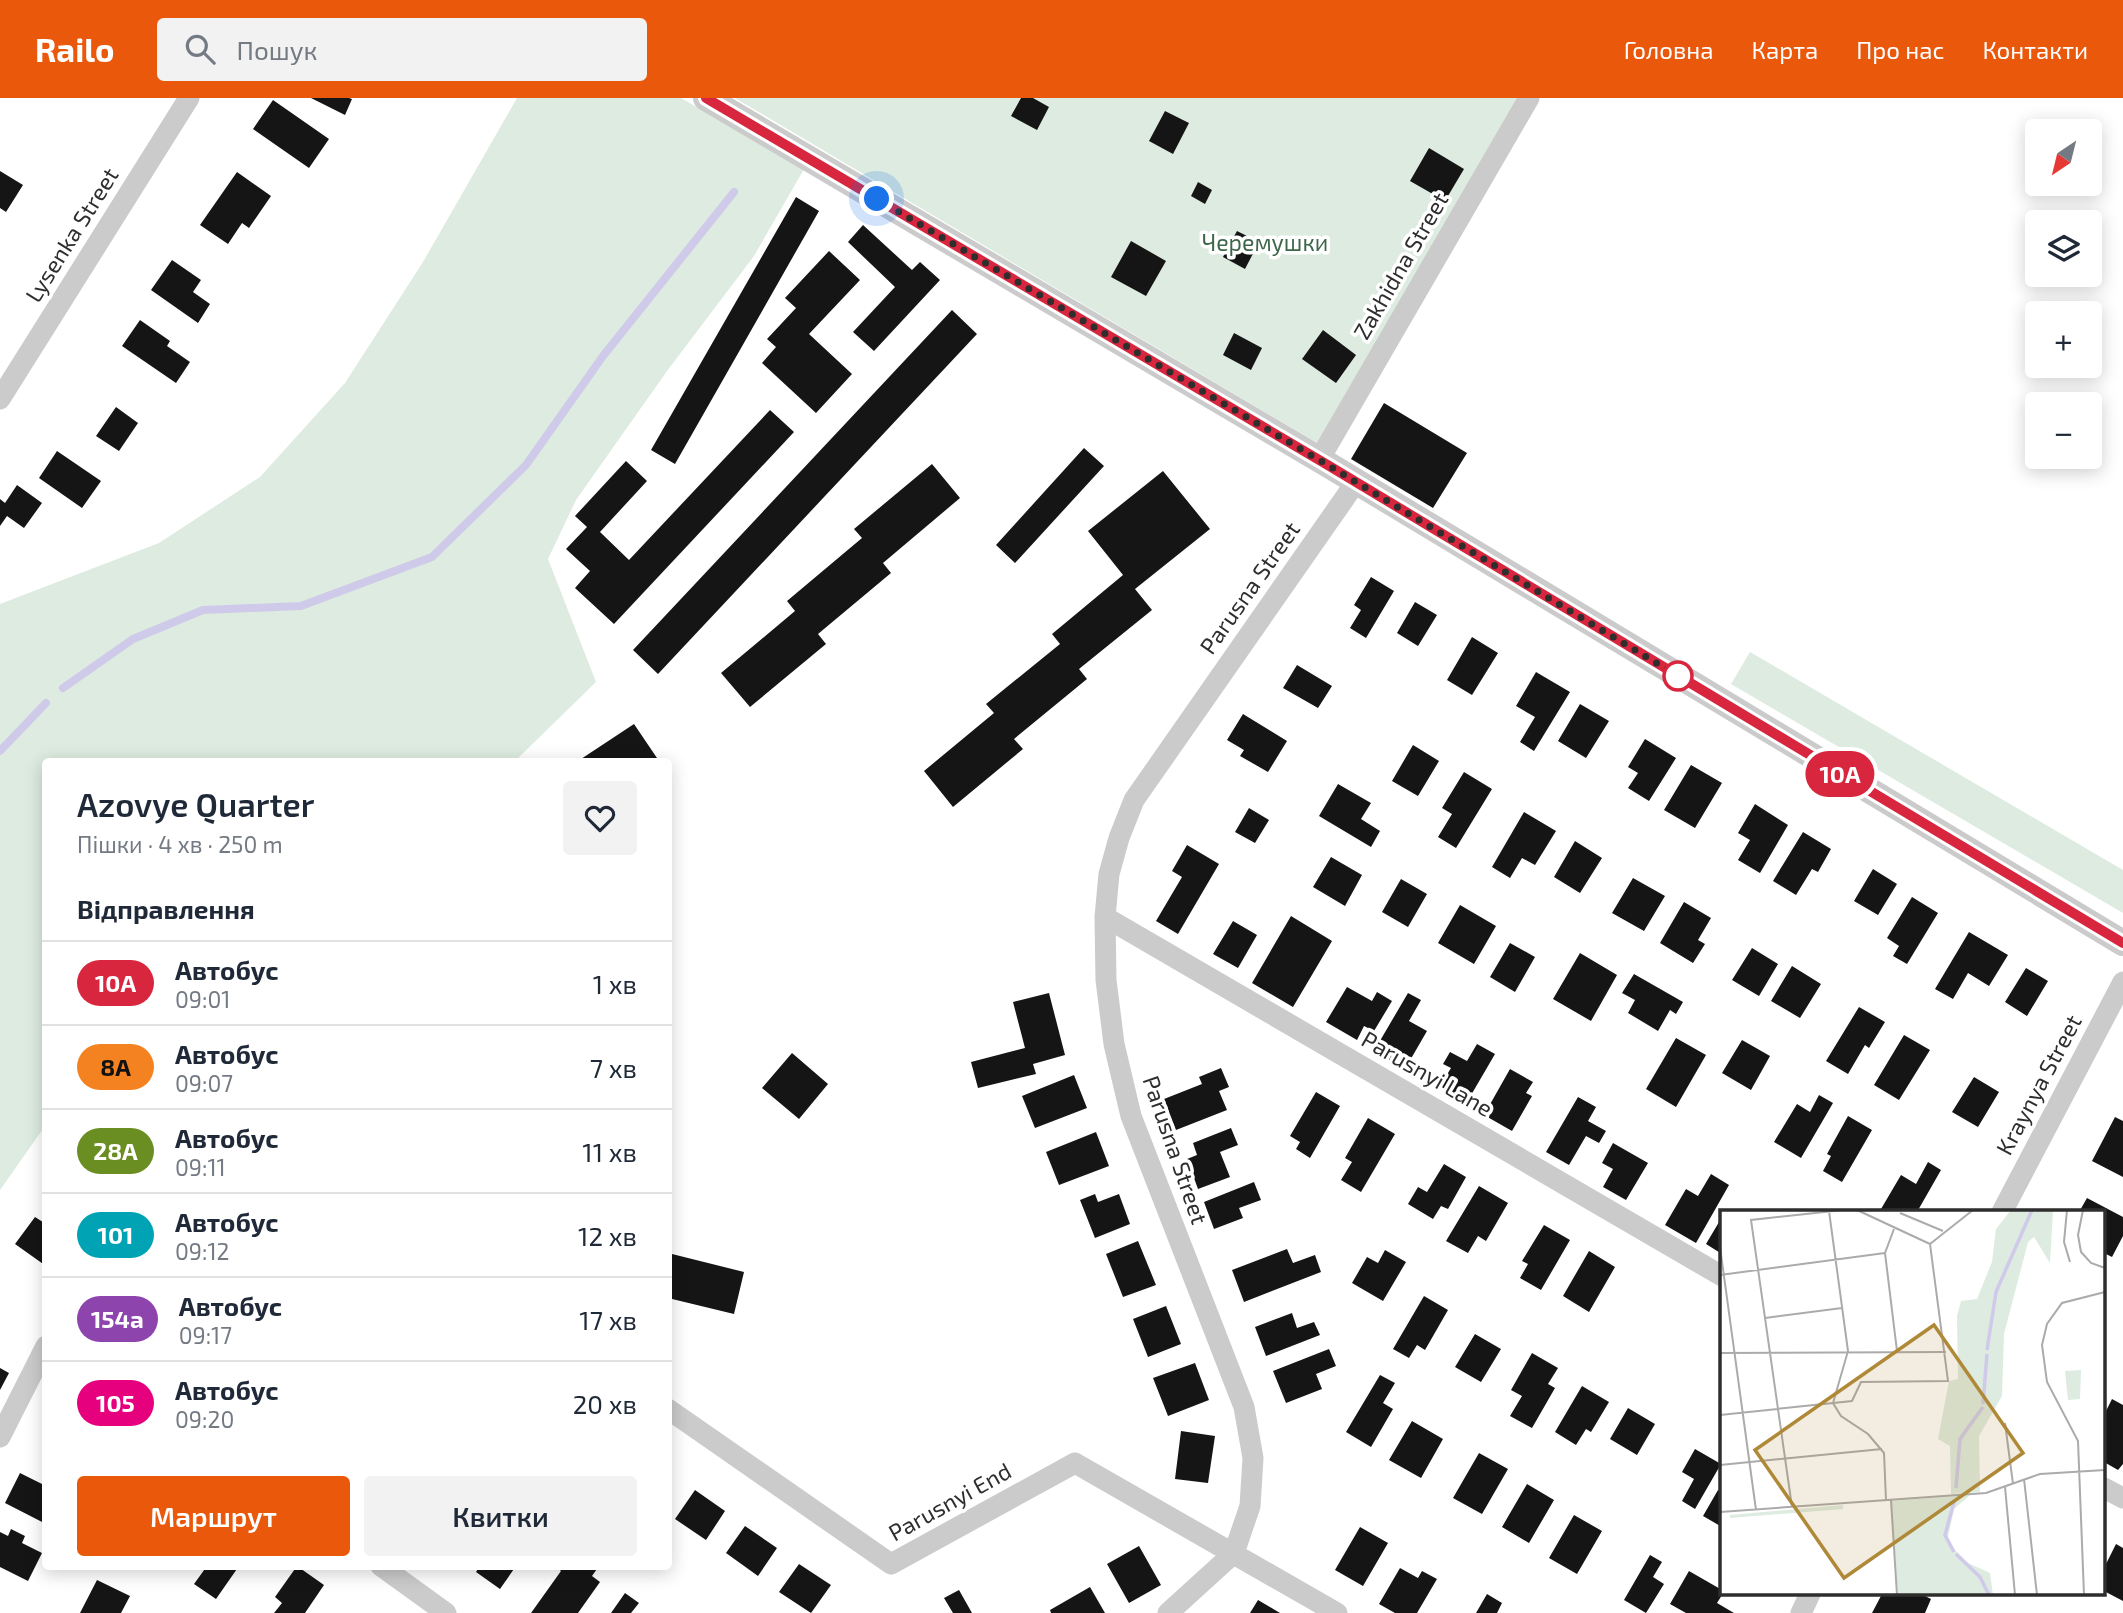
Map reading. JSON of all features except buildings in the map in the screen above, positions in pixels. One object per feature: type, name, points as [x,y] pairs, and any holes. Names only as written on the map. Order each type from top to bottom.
[{"type":"street","name":"Lysenka Street","points":[[0,399],[189,98]]},
{"type":"street","points":[[706,98],[1356,482],[2123,943]]},
{"type":"street","name":"Zakhidna Street","points":[[1319,460],[1529,98]]},
{"type":"street","name":"Parusna Street","points":[[1168,1613],[1234,1553],[1250,1506],[1253,1458],[1244,1407],[1131,1116],[1112,1031],[1106,980],[1105,917],[1109,874],[1134,800],[1356,482]]},
{"type":"street","name":"Parusnyi Lane","points":[[1105,917],[1720,1275]]},
{"type":"street","name":"Kraynya Street","points":[[2003,1210],[2123,982]]},
{"type":"street","points":[[0,1437],[42,1354]]},
{"type":"street","name":"Parusnyi End","points":[[672,1412],[891,1564],[1075,1463],[1234,1553]]},
{"type":"street","points":[[2106,1489],[2123,1498]]},
{"type":"street","points":[[1234,1553],[1337,1613]]},
{"type":"street","points":[[386,1570],[441,1611]]},
{"type":"street","points":[[1801,1613],[1809,1596]]},
{"type":"green space","points":[[517,98],[681,98],[804,169],[754,256],[667,371],[576,500],[548,559],[596,682],[518,758],[42,758],[42,1130],[0,1190],[0,604],[159,543],[260,477],[345,383],[423,262]]},
{"type":"green space","name":"Черемушки","points":[[735,98],[1518,98],[1319,444]]},
{"type":"green space","points":[[1750,652],[2123,870],[2123,913],[1731,684]]},
{"type":"waterway","points":[[63,688],[133,639],[203,610],[301,606],[432,557],[526,465],[603,356],[734,192]]},
{"type":"waterway","points":[[0,751],[46,703]]},
{"type":"bus line","name":"10А","points":[[706,98],[1326,464],[2123,943]]},
{"type":"route","points":[[877,199],[1678,676]]}]
